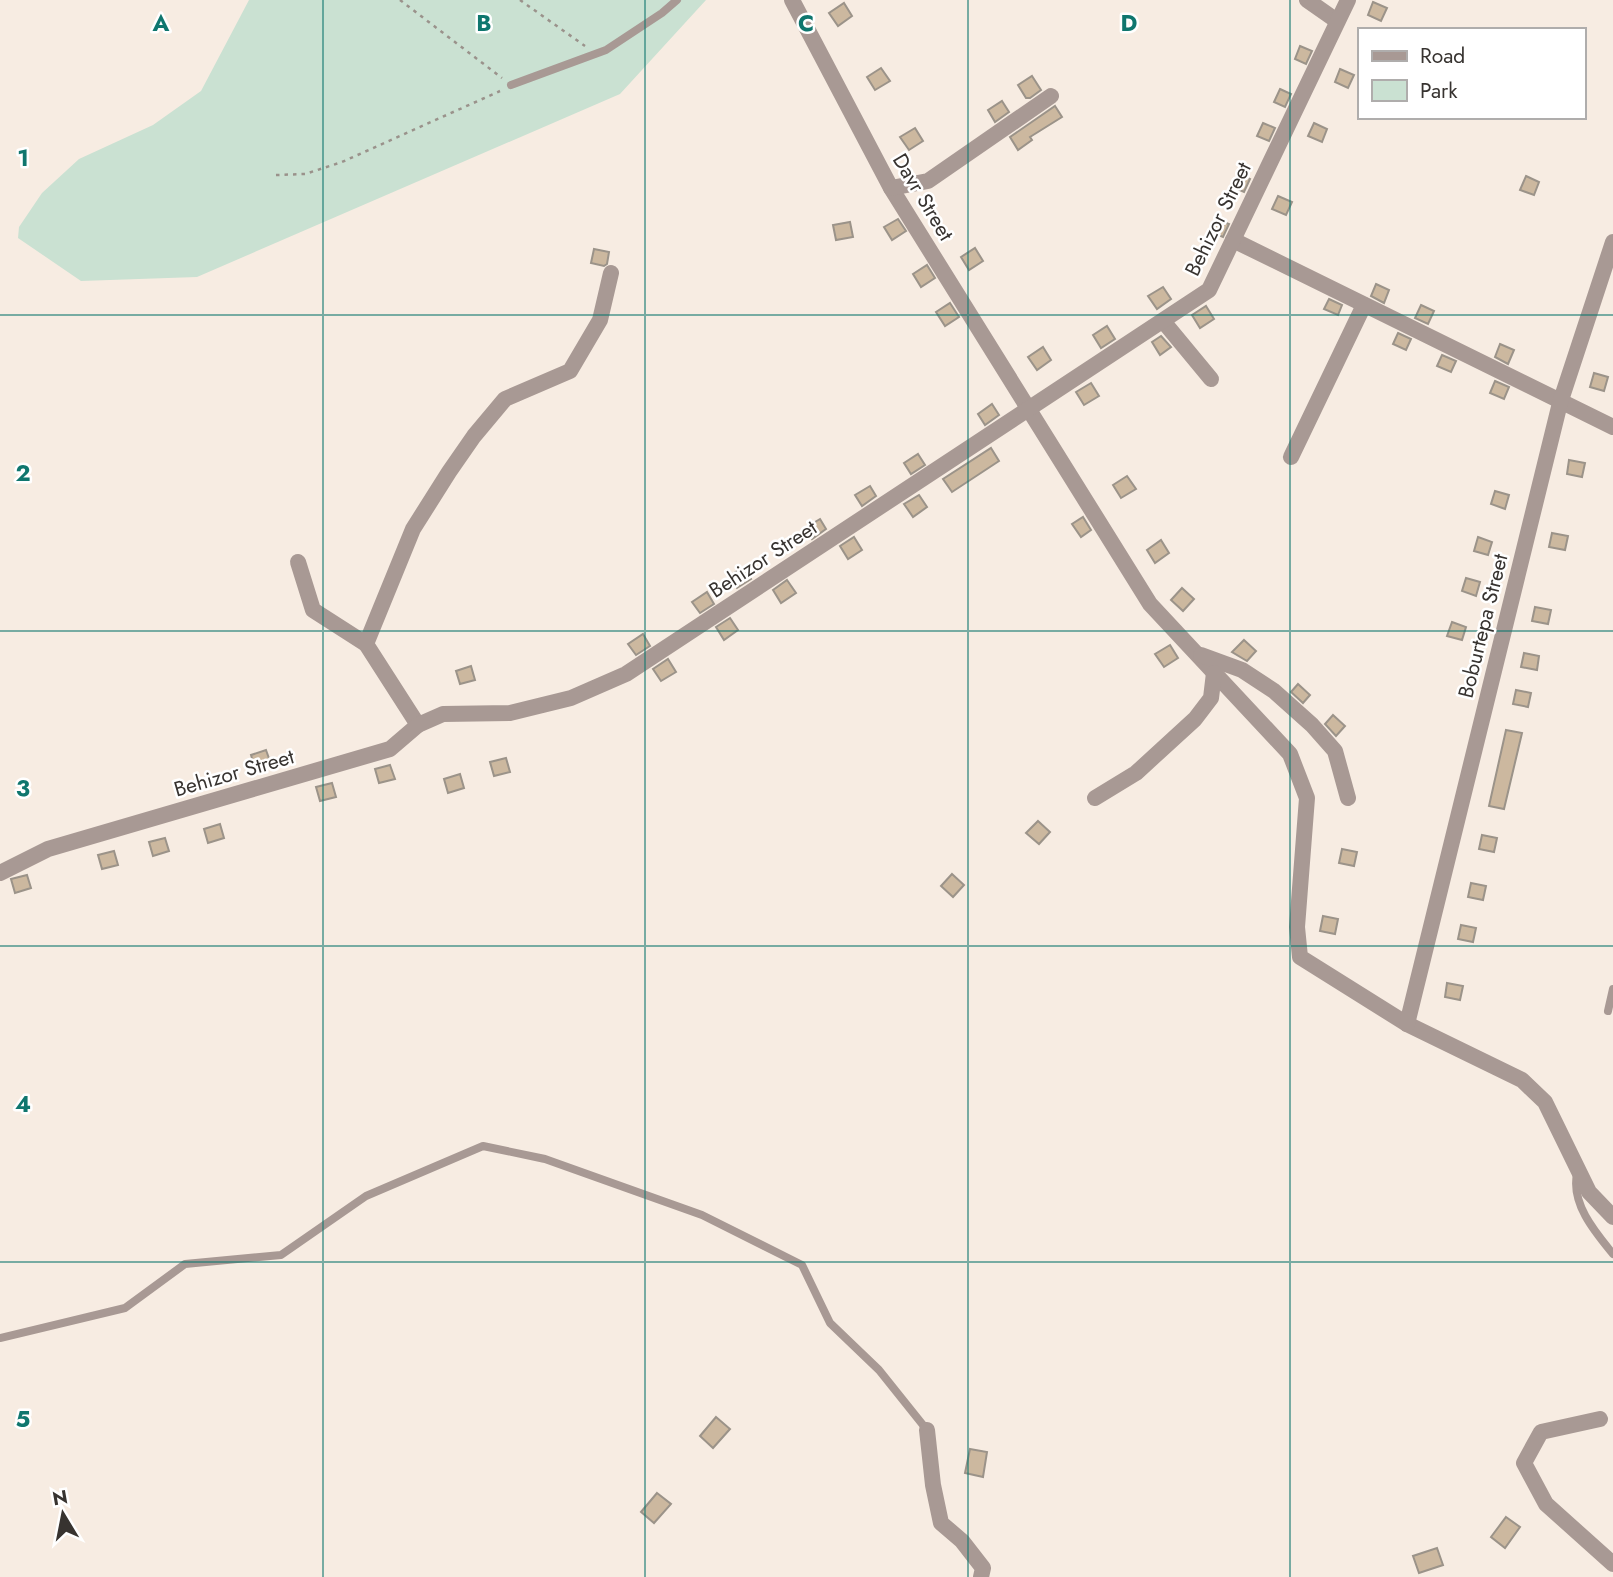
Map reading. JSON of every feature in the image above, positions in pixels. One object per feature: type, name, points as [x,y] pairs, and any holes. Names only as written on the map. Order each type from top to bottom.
[{"type":"street","name":"Davr Street","points":[[792,0],[891,188],[1150,604],[1290,754],[1307,798],[1297,927],[1300,957],[1407,1024]]},
{"type":"street","points":[[1307,0],[1337,21]]},
{"type":"street","name":"Behizor Street","points":[[0,873],[48,849],[390,748],[418,725],[443,714],[510,713],[559,701],[626,674],[1209,290],[1348,0]]},
{"type":"street","points":[[891,188],[928,181],[1051,96]]},
{"type":"street","points":[[1233,240],[1613,427]]},
{"type":"street","name":"Boburtepa Street","points":[[1407,1024],[1560,403],[1613,242]]},
{"type":"street","points":[[366,644],[413,529],[449,472],[505,399],[569,371],[600,320],[611,273]]},
{"type":"street","points":[[1291,457],[1364,305]]},
{"type":"street","points":[[1163,321],[1211,379]]},
{"type":"street","points":[[298,562],[313,610],[366,644],[418,725]]},
{"type":"street","points":[[1195,653],[1242,670],[1274,691],[1312,725],[1335,751],[1348,798]]},
{"type":"street","points":[[1095,798],[1136,773],[1195,719],[1211,698],[1214,673]]},
{"type":"street","points":[[1407,1024],[1522,1080],[1545,1102],[1589,1192],[1613,1217]]},
{"type":"street","points":[[1601,1419],[1541,1432],[1524,1463],[1546,1504],[1613,1564]]},
{"type":"street","points":[[927,1430],[933,1485],[941,1524],[962,1541],[983,1568],[981,1577]]},
{"type":"lane","points":[[511,85],[606,50],[677,0]]},
{"type":"lane","points":[[1608,1012],[1613,989]]},
{"type":"lane","points":[[0,1338],[125,1308],[185,1264],[281,1255],[366,1196],[483,1146],[545,1159],[702,1215],[802,1265],[830,1323],[879,1370],[927,1430]]},
{"type":"lane","points":[[1578,1168],[1574,1186],[1589,1224],[1613,1254]]},
{"type":"path","points":[[276,175],[305,174],[342,162],[511,85],[400,0]]},
{"type":"path","points":[[520,0],[596,54]]},
{"type":"green space","points":[[249,0],[706,0],[620,94],[197,277],[81,281],[18,238],[19,227],[42,193],[79,159],[153,125],[201,91]]},
{"type":"building","points":[[1373,2],[1387,8],[1381,21],[1368,15]]},
{"type":"building","points":[[844,3],[852,16],[838,26],[829,13]]},
{"type":"building","points":[[1300,46],[1312,51],[1306,64],[1295,59]]},
{"type":"building","points":[[881,68],[890,81],[875,90],[867,77]]},
{"type":"building","points":[[1340,69],[1354,75],[1348,88],[1335,82]]},
{"type":"building","points":[[1032,76],[1041,90],[1026,98],[1018,85]]},
{"type":"building","points":[[1280,89],[1291,94],[1285,107],[1274,102]]},
{"type":"building","points":[[1002,101],[1009,112],[995,122],[988,110]]},
{"type":"building","points":[[1055,106],[1062,117],[1030,137],[1032,140],[1018,150],[1010,137]]},
{"type":"building","points":[[1263,123],[1275,128],[1269,141],[1257,136]]},
{"type":"building","points":[[1314,123],[1327,129],[1322,142],[1308,136]]},
{"type":"building","points":[[915,128],[923,141],[909,150],[900,137]]},
{"type":"building","points":[[1239,174],[1250,179],[1244,192],[1233,187]]},
{"type":"building","points":[[1526,176],[1539,182],[1534,195],[1520,190]]},
{"type":"building","points":[[1278,196],[1292,202],[1286,215],[1272,209]]},
{"type":"building","points":[[898,219],[906,231],[892,240],[884,227]]},
{"type":"building","points":[[1216,219],[1229,224],[1223,237],[1211,232]]},
{"type":"building","points":[[850,222],[853,237],[836,240],[833,225]]},
{"type":"building","points":[[975,248],[983,261],[969,270],[961,257]]},
{"type":"building","points":[[594,249],[609,252],[607,264],[604,266],[591,263]]},
{"type":"building","points":[[927,265],[935,278],[921,287],[913,274]]},
{"type":"building","points":[[1376,284],[1389,290],[1384,303],[1371,296]]},
{"type":"building","points":[[1163,287],[1171,299],[1157,309],[1148,296]]},
{"type":"building","points":[[1329,299],[1342,305],[1338,315],[1324,309]]},
{"type":"building","points":[[950,303],[959,317],[945,326],[936,312]]},
{"type":"building","points":[[1421,305],[1434,311],[1428,324],[1415,318]]},
{"type":"building","points":[[1206,306],[1214,319],[1200,328],[1192,315]]},
{"type":"building","points":[[1107,326],[1115,339],[1101,348],[1093,335]]},
{"type":"building","points":[[1398,333],[1411,339],[1406,350],[1393,344]]},
{"type":"building","points":[[1161,336],[1171,347],[1160,355],[1152,342]]},
{"type":"building","points":[[1500,344],[1514,350],[1508,364],[1495,357]]},
{"type":"building","points":[[1043,347],[1051,360],[1037,370],[1028,357]]},
{"type":"building","points":[[1442,355],[1456,361],[1451,372],[1437,366]]},
{"type":"building","points":[[1594,373],[1608,377],[1604,391],[1590,387]]},
{"type":"building","points":[[1495,381],[1509,387],[1504,399],[1490,393]]},
{"type":"building","points":[[1091,383],[1099,396],[1084,405],[1076,392]]},
{"type":"building","points":[[992,404],[999,415],[985,425],[978,414]]},
{"type":"building","points":[[991,448],[999,461],[952,492],[943,479]]},
{"type":"building","points":[[918,454],[925,465],[911,474],[904,463]]},
{"type":"building","points":[[1569,460],[1585,463],[1582,477],[1567,474]]},
{"type":"building","points":[[1127,476],[1136,489],[1121,498],[1113,485]]},
{"type":"building","points":[[870,486],[876,496],[862,506],[855,495]]},
{"type":"building","points":[[1495,491],[1509,495],[1505,509],[1491,504]]},
{"type":"building","points":[[919,495],[927,507],[913,517],[904,504]]},
{"type":"building","points":[[1083,517],[1091,530],[1081,537],[1072,524]]},
{"type":"building","points":[[820,519],[826,529],[812,539],[805,528]]},
{"type":"building","points":[[1552,533],[1568,536],[1565,550],[1549,547]]},
{"type":"building","points":[[854,537],[862,550],[848,559],[840,546]]},
{"type":"building","points":[[1478,537],[1492,542],[1488,555],[1474,551]]},
{"type":"building","points":[[1161,540],[1169,553],[1155,563],[1147,550]]},
{"type":"building","points":[[744,567],[751,579],[737,588],[729,576]]},
{"type":"building","points":[[1466,578],[1480,582],[1476,596],[1462,591]]},
{"type":"building","points":[[787,580],[796,593],[781,603],[773,590]]},
{"type":"building","points":[[1182,588],[1194,599],[1183,611],[1171,600]]},
{"type":"building","points":[[707,592],[714,604],[700,613],[692,602]]},
{"type":"building","points":[[1535,607],[1551,610],[1548,624],[1532,621]]},
{"type":"building","points":[[730,618],[738,630],[724,640],[716,627]]},
{"type":"building","points":[[1452,622],[1466,627],[1462,640],[1447,636]]},
{"type":"building","points":[[643,634],[650,646],[636,655],[628,644]]},
{"type":"building","points":[[1244,640],[1256,651],[1247,661],[1232,652]]},
{"type":"building","points":[[1170,645],[1178,658],[1164,667],[1155,654]]},
{"type":"building","points":[[1524,653],[1539,656],[1537,670],[1521,667]]},
{"type":"building","points":[[668,659],[676,672],[661,681],[653,669]]},
{"type":"building","points":[[471,666],[475,680],[460,684],[456,671]]},
{"type":"building","points":[[1298,684],[1310,695],[1303,703],[1291,692]]},
{"type":"building","points":[[1516,690],[1531,693],[1528,707],[1513,704]]},
{"type":"building","points":[[1333,715],[1345,726],[1336,736],[1325,724]]},
{"type":"building","points":[[1506,730],[1522,733],[1504,809],[1489,806]]},
{"type":"building","points":[[266,750],[271,764],[255,769],[251,755]]},
{"type":"building","points":[[506,758],[510,772],[494,776],[490,762]]},
{"type":"building","points":[[390,765],[395,779],[379,783],[375,769]]},
{"type":"building","points":[[460,774],[464,788],[448,793],[444,779]]},
{"type":"building","points":[[332,783],[336,797],[320,801],[316,787]]},
{"type":"building","points":[[1038,821],[1050,832],[1039,844],[1026,833]]},
{"type":"building","points":[[220,824],[224,838],[208,843],[204,829]]},
{"type":"building","points":[[1482,835],[1497,838],[1494,852],[1479,849]]},
{"type":"building","points":[[165,838],[169,851],[153,856],[149,842]]},
{"type":"building","points":[[1342,849],[1357,852],[1354,866],[1339,863]]},
{"type":"building","points":[[114,851],[118,865],[102,869],[98,855]]},
{"type":"building","points":[[952,874],[964,885],[953,897],[941,886]]},
{"type":"building","points":[[27,875],[31,888],[15,893],[11,879]]},
{"type":"building","points":[[1471,883],[1486,886],[1483,900],[1468,897]]},
{"type":"building","points":[[1323,916],[1338,919],[1335,934],[1320,931]]},
{"type":"building","points":[[1461,925],[1476,928],[1473,942],[1458,939]]},
{"type":"building","points":[[1447,983],[1463,986],[1460,1000],[1445,997]]},
{"type":"building","points":[[716,1417],[730,1429],[713,1448],[700,1436]]},
{"type":"building","points":[[970,1449],[987,1452],[983,1477],[965,1473]]},
{"type":"building","points":[[657,1493],[671,1504],[654,1523],[641,1512]]},
{"type":"building","points":[[1506,1517],[1520,1527],[1505,1548],[1491,1537]]},
{"type":"building","points":[[1437,1548],[1443,1565],[1419,1573],[1413,1556]]}]
